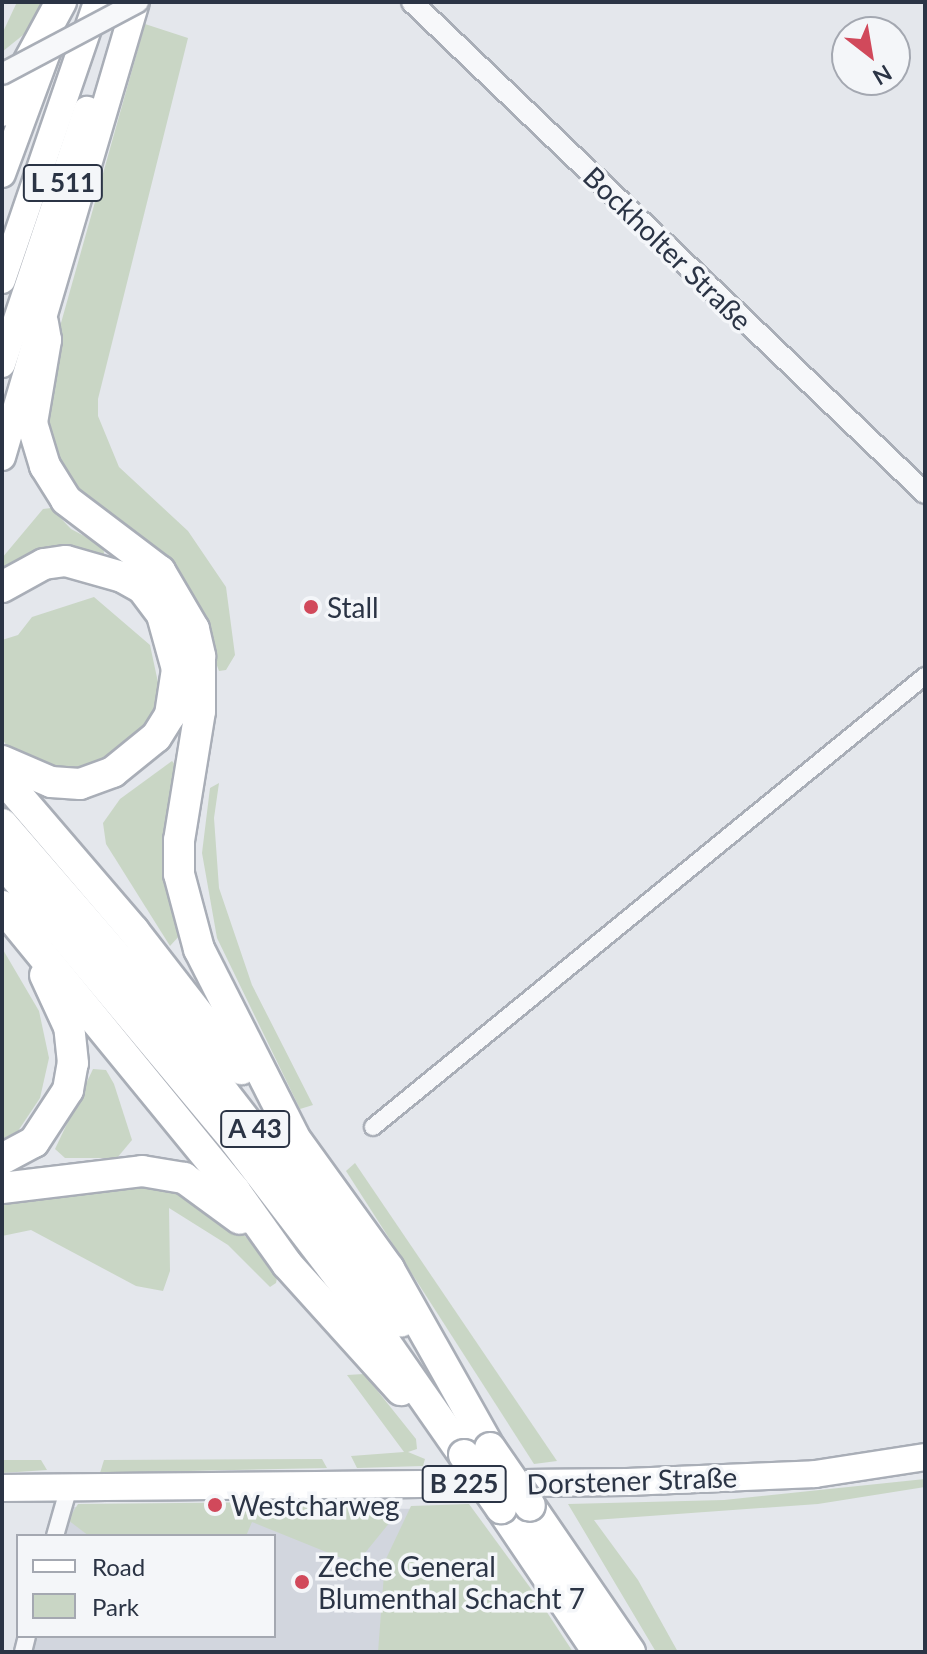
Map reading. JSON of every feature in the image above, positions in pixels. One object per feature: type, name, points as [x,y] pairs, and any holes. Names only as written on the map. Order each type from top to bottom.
[{"type":"highway","points":[[2,111],[63,2]]},
{"type":"highway","points":[[43,323],[46,340],[32,423],[45,466],[66,500],[160,571],[194,629],[200,656],[200,711],[179,840],[179,874],[199,949],[293,1134]]},
{"type":"highway","points":[[2,587],[44,564],[66,561],[122,577],[142,588],[162,615],[177,669],[170,715],[156,737],[113,772],[80,784],[51,782],[2,761]]},
{"type":"highway","points":[[2,777],[125,919],[293,1134],[429,1332],[477,1451]]},
{"type":"highway","name":"A 43","points":[[2,824],[133,975],[256,1129],[516,1507],[630,1652]]},
{"type":"highway","name":"A 43","points":[[2,861],[235,1141],[477,1451]]},
{"type":"highway","points":[[2,906],[235,1191],[287,1264]]},
{"type":"highway","points":[[2,920],[55,988],[69,1027],[73,1063],[56,1115],[34,1142],[2,1159]]},
{"type":"highway","points":[[2,1188],[110,1172],[184,1178],[219,1199],[477,1451]]},
{"type":"highway","name":"A 43","points":[[516,1507],[598,1652]]},
{"type":"main road","points":[[2,174],[63,2]]},
{"type":"main road","name":"L 511","points":[[2,280],[97,2]]},
{"type":"main road","name":"L 511","points":[[2,364],[123,2]]},
{"type":"main road","points":[[2,457],[137,2]]},
{"type":"main road","name":"Dorstener Straße","points":[[2,1488],[627,1482],[815,1474],[925,1457]]},
{"type":"street","points":[[2,74],[137,2]]},
{"type":"street","name":"Bockholter Straße","points":[[412,2],[925,493]]},
{"type":"street","points":[[373,1127],[925,676]]},
{"type":"street","points":[[56,1534],[69,1487]]},
{"type":"shaded area","name":"Zeche General Blumenthal Schacht 7","points":[[74,1507],[450,1509],[432,1652],[30,1652],[34,1638],[276,1638],[276,1534],[66,1534]]},
{"type":"green space","points":[[17,2],[41,2],[28,31],[2,52],[2,34]]},
{"type":"green space","points":[[145,24],[188,38],[98,399],[98,416],[119,467],[188,531],[226,587],[235,655],[226,670],[219,671],[212,652],[55,466],[45,411],[52,355]]},
{"type":"green space","points":[[51,508],[71,529],[103,546],[105,560],[34,554],[2,571],[2,558],[43,509]]},
{"type":"green space","points":[[94,597],[150,645],[159,687],[151,723],[138,745],[87,768],[40,770],[12,755],[2,738],[2,640],[18,635],[32,617]]},
{"type":"green space","points":[[172,761],[178,768],[181,934],[170,946],[106,844],[103,823],[120,799]]},
{"type":"green space","points":[[219,783],[214,818],[219,888],[252,985],[313,1105],[300,1109],[217,938],[202,853],[210,788]]},
{"type":"green space","points":[[2,948],[39,1011],[49,1058],[40,1098],[18,1131],[2,1139]]},
{"type":"green space","points":[[93,1069],[106,1070],[114,1084],[132,1140],[117,1158],[65,1158],[55,1149]]},
{"type":"green space","points":[[355,1163],[557,1461],[534,1464],[346,1171]]},
{"type":"green space","points":[[134,1183],[172,1188],[226,1215],[278,1273],[276,1283],[270,1287],[228,1245],[169,1208],[170,1271],[163,1291],[136,1286],[31,1230],[2,1236],[2,1202]]},
{"type":"green space","points":[[364,1374],[416,1439],[417,1449],[408,1452],[425,1459],[423,1466],[357,1468],[351,1456],[404,1452],[347,1375]]},
{"type":"green space","points":[[322,1459],[327,1468],[100,1473],[104,1460]]},
{"type":"green space","points":[[2,1460],[41,1460],[47,1470],[2,1473]]},
{"type":"green space","points":[[925,1479],[925,1487],[818,1504],[594,1520],[638,1580],[678,1652],[656,1652],[568,1504],[724,1500]]},
{"type":"green space","points":[[400,1501],[399,1511],[356,1564],[252,1522],[247,1534],[86,1534],[68,1520],[78,1504]]},
{"type":"green space","points":[[469,1504],[573,1652],[378,1652],[385,1561],[411,1506]]},
{"type":"place","name":"Stall","points":[[311,607]]},
{"type":"place","name":"Westcharweg","points":[[215,1505]]},
{"type":"place","name":"Zeche General Blumenthal Schacht 7","points":[[302,1582]]}]
